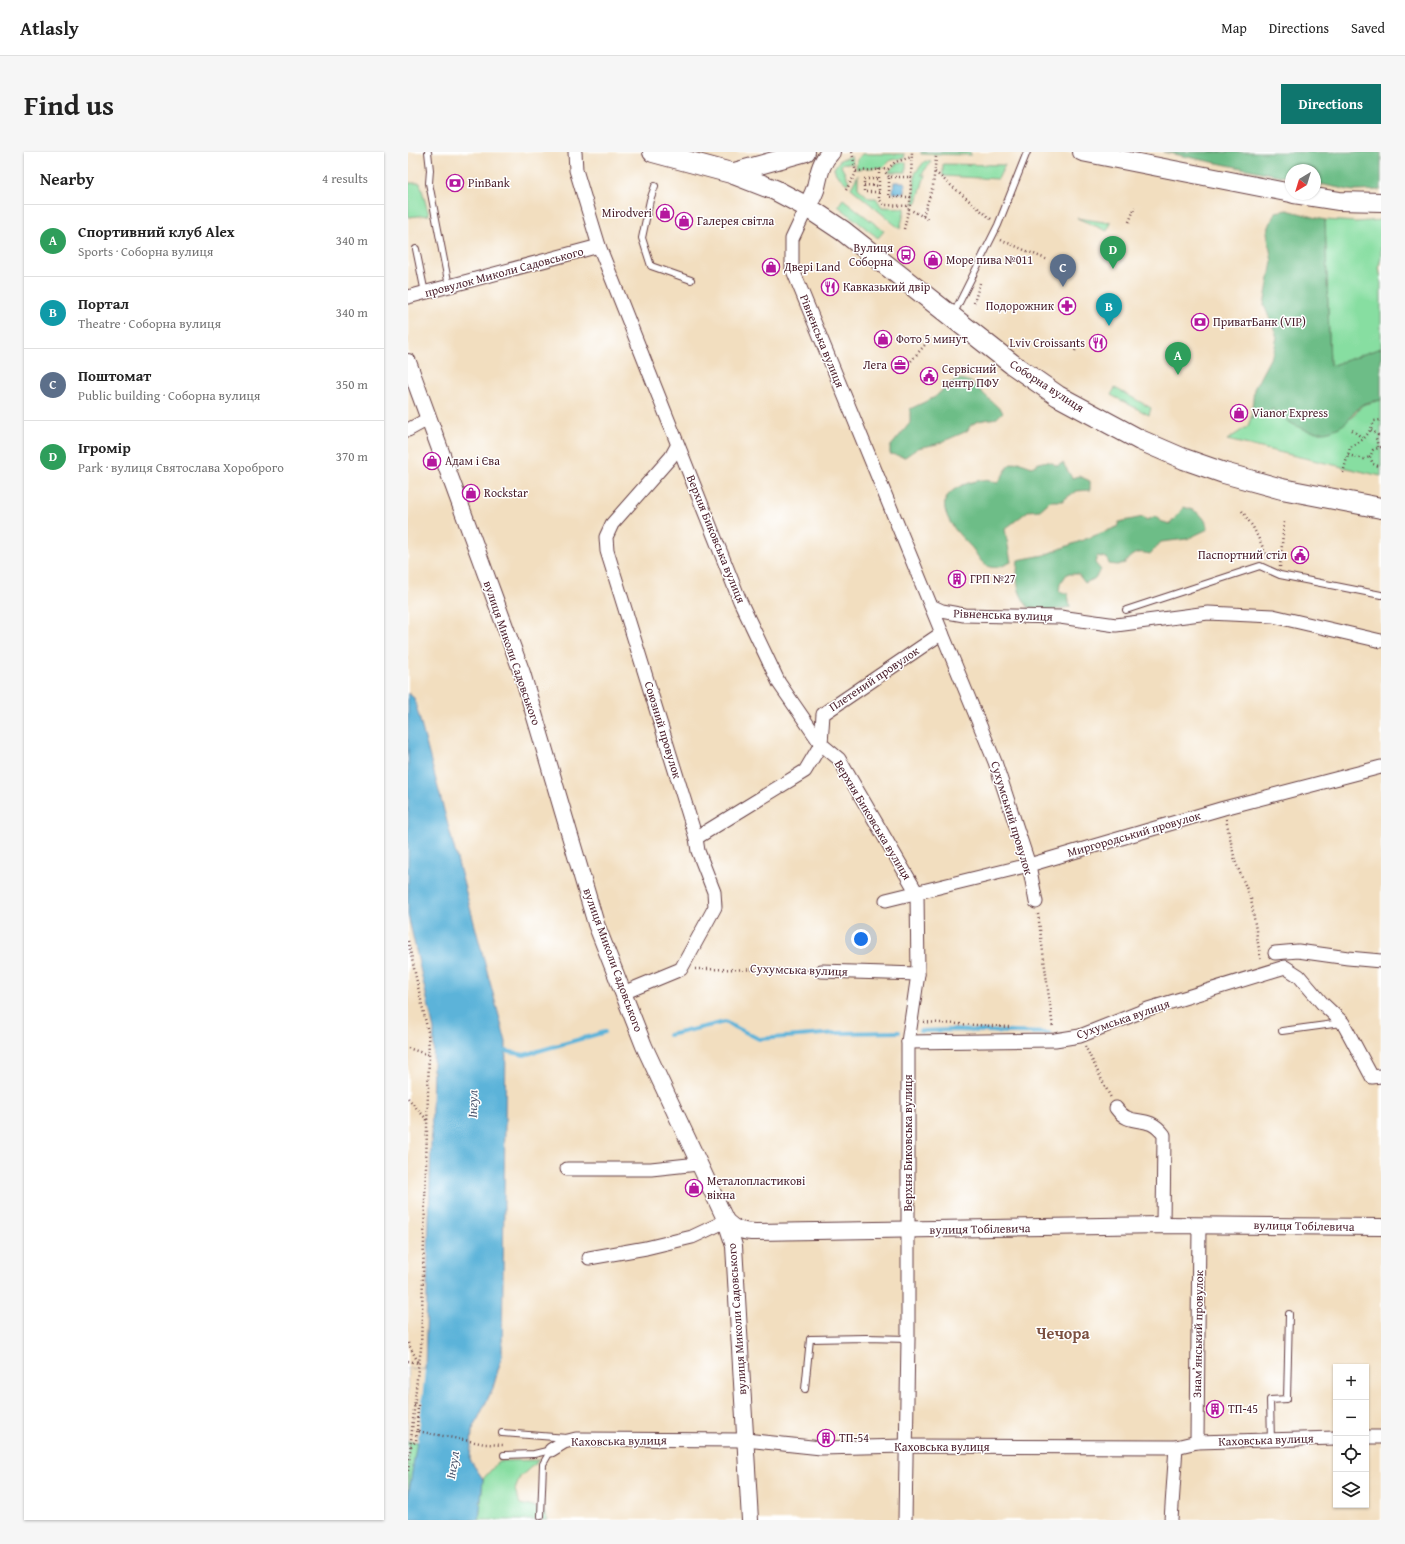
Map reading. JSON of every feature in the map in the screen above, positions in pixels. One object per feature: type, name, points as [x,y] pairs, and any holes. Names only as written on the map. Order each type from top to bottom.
[{"type":"main road","name":"Соборна вулиця","points":[[653,152],[731,173],[775,190],[807,207],[843,231],[1012,364],[1058,396],[1140,440],[1176,456],[1224,473],[1282,488],[1381,508]]},
{"type":"main road","points":[[731,173],[806,152]]},
{"type":"main road","points":[[807,207],[816,188],[821,167],[826,156],[831,152]]},
{"type":"main road","points":[[1082,152],[1285,192]]},
{"type":"main road","points":[[816,188],[826,209],[843,231]]},
{"type":"main road","points":[[1321,198],[1339,201],[1381,202]]},
{"type":"street","name":"Верхня Биковська вулиця","points":[[575,152],[576,170],[599,246],[677,446],[740,601],[779,683],[821,744],[839,759],[917,893],[918,974],[908,1042],[908,1339],[904,1520]]},
{"type":"street","name":"Рівненська вулиця","points":[[807,207],[792,239],[792,268],[931,606],[942,611],[964,616],[1060,617],[1116,625],[1208,613],[1273,616],[1381,641]]},
{"type":"street","name":"провулок Миколи Садовського","points":[[408,297],[599,246]]},
{"type":"street","name":"вулиця Миколи Садовського","points":[[408,362],[522,673],[596,924],[644,1046],[726,1221],[734,1246],[750,1520]]},
{"type":"street","points":[[408,430],[428,419]]},
{"type":"street","name":"Союзний провулок","points":[[677,446],[671,457],[612,524],[606,538],[607,551],[696,838],[698,851],[714,892],[715,906],[681,969]]},
{"type":"street","name":"Сухумський провулок","points":[[931,606],[995,762],[1028,864],[1036,902]]},
{"type":"street","name":"Плетений провулок","points":[[696,838],[805,771],[821,744],[823,714],[942,633]]},
{"type":"street","name":"Миргородський провулок","points":[[886,900],[1028,864],[1224,808],[1381,767]]},
{"type":"street","points":[[1275,953],[1298,951],[1348,958],[1381,960]]},
{"type":"street","name":"Сухумська вулиця","points":[[908,1042],[1054,1034],[1080,1036],[1148,1009],[1286,967],[1299,976],[1322,1003],[1343,1023]]},
{"type":"street","points":[[623,993],[681,969]]},
{"type":"street","name":"Сухумська вулиця","points":[[820,971],[918,974]]},
{"type":"street","points":[[1343,1023],[1372,1077],[1381,1076]]},
{"type":"street","points":[[1116,1108],[1122,1117],[1149,1122],[1158,1127],[1164,1135],[1163,1225]]},
{"type":"street","points":[[567,1169],[651,1169],[698,1164]]},
{"type":"street","points":[[589,1258],[646,1248],[692,1237],[726,1221]]},
{"type":"street","name":"вулиця Тобілевича","points":[[726,1221],[732,1227],[746,1232],[907,1231],[1163,1225],[1381,1227]]},
{"type":"street","name":"Знамʼянський провулок","points":[[1197,1442],[1199,1225]]},
{"type":"street","points":[[1369,1437],[1381,1437]]},
{"type":"street","name":"Каховська вулиця","points":[[551,1450],[564,1442],[576,1439],[746,1440],[821,1448],[905,1446],[1176,1447],[1197,1442],[1333,1438]]},
{"type":"street","points":[[1171,1520],[1176,1447]]},
{"type":"lane","points":[[428,152],[430,170],[429,183],[449,286]]},
{"type":"lane","points":[[953,317],[998,225],[1027,152]]},
{"type":"lane","points":[[655,186],[650,200],[642,238],[651,266],[691,280]]},
{"type":"lane","points":[[416,249],[425,293]]},
{"type":"lane","points":[[1126,610],[1260,566],[1280,575],[1381,595]]},
{"type":"lane","points":[[1282,1031],[1343,1023]]},
{"type":"lane","points":[[1271,1441],[1270,1400],[1287,1399],[1289,1314]]},
{"type":"lane","points":[[805,1389],[810,1339],[908,1339]]},
{"type":"lane","points":[[502,1433],[576,1439]]},
{"type":"lane","points":[[504,1455],[534,1454],[551,1450]]},
{"type":"lane","points":[[541,1516],[543,1464],[551,1450]]},
{"type":"path","points":[[846,190],[856,173],[852,152]]},
{"type":"path","points":[[904,229],[910,207],[912,152]]},
{"type":"path","points":[[856,171],[888,169],[895,162],[912,157]]},
{"type":"path","points":[[923,216],[933,186],[936,157]]},
{"type":"path","points":[[879,169],[879,198],[884,205],[910,207],[930,220]]},
{"type":"path","points":[[885,169],[885,172],[889,177],[889,197],[910,197]]},
{"type":"path","points":[[934,172],[998,225]]},
{"type":"path","points":[[889,177],[911,178]]},
{"type":"path","points":[[879,179],[864,179],[864,192],[879,192]]},
{"type":"path","points":[[864,185],[879,186]]},
{"type":"path","points":[[1129,222],[1135,207]]},
{"type":"path","points":[[997,246],[1000,239],[1048,260]]},
{"type":"path","points":[[974,303],[982,279]]},
{"type":"path","points":[[911,361],[929,340]]},
{"type":"path","points":[[1075,351],[1078,344]]},
{"type":"path","points":[[1343,472],[1350,447],[1364,439],[1371,430],[1374,421],[1381,420]]},
{"type":"path","points":[[1352,430],[1364,439]]},
{"type":"path","points":[[1371,430],[1379,436],[1376,438],[1380,447],[1373,450],[1370,457],[1373,464],[1381,467]]},
{"type":"path","points":[[1348,455],[1364,459],[1370,457]]},
{"type":"path","points":[[1242,511],[1253,527],[1265,553],[1280,575]]},
{"type":"path","points":[[1280,575],[1284,522]]},
{"type":"path","points":[[1224,808],[1235,861],[1251,899],[1262,974]]},
{"type":"path","points":[[1036,902],[1054,1034]]},
{"type":"path","points":[[408,941],[428,1032],[430,1055],[421,1349],[418,1363],[408,1472]]},
{"type":"path","name":"Сухумська вулиця","points":[[681,969],[783,968],[820,971]]},
{"type":"path","points":[[911,1021],[1015,1027]]},
{"type":"path","points":[[1046,1028],[1054,1034]]},
{"type":"path","points":[[1080,1036],[1116,1108]]},
{"type":"path","points":[[408,1048],[430,1055]]},
{"type":"path","points":[[408,1098],[428,1121]]},
{"type":"path","points":[[408,1343],[418,1363]]},
{"type":"path","points":[[408,1361],[418,1363]]},
{"type":"path","points":[[410,1446],[416,1441],[417,1431],[418,1405],[414,1405]]},
{"type":"path","points":[[417,1431],[485,1444]]},
{"type":"green space","points":[[921,152],[970,152],[971,155],[921,154]]},
{"type":"green space","points":[[1163,152],[1381,152],[1381,190],[1354,191],[1321,184],[1321,164],[1285,164],[1285,177]]},
{"type":"green space","points":[[862,154],[905,154],[904,158],[891,160],[884,167],[856,169],[857,160]]},
{"type":"green space","points":[[851,156],[853,164],[843,163],[841,166],[849,181],[847,184],[836,174],[834,168],[840,160]]},
{"type":"green space","points":[[925,161],[931,162],[921,175],[925,175],[917,202],[914,204],[915,173]]},
{"type":"green space","points":[[906,162],[906,172],[888,172],[896,164]]},
{"type":"green space","points":[[943,164],[1005,165],[998,179],[943,176]]},
{"type":"green space","points":[[858,175],[858,188],[869,198],[876,198],[882,207],[905,208],[900,229],[851,188]]},
{"type":"green space","points":[[408,183],[420,183],[429,215],[408,217]]},
{"type":"green space","points":[[843,199],[884,231],[878,238],[838,206]]},
{"type":"green space","points":[[1287,210],[1325,220],[1330,366],[1381,348],[1381,400],[1363,404],[1344,424],[1325,432],[1306,430],[1280,416],[1273,409],[1251,418],[1254,389],[1274,351],[1277,337],[1264,305],[1272,262],[1267,232],[1275,212]]},
{"type":"green space","points":[[1077,218],[1111,223],[1107,231]]},
{"type":"green space","points":[[1325,220],[1356,222],[1381,220],[1381,257],[1379,267],[1381,280],[1381,348],[1330,366]]},
{"type":"green space","points":[[961,379],[971,382],[1003,412],[997,418],[978,421],[971,425],[967,431],[937,444],[918,448],[905,457],[890,454],[890,447],[910,423],[910,409],[935,397],[951,382]]},
{"type":"green space","points":[[1115,388],[1151,408],[1149,415],[1111,395]]},
{"type":"green space","points":[[1381,400],[1381,476],[1227,440],[1248,426],[1251,418],[1273,409],[1280,416],[1352,418],[1362,405]]},
{"type":"green space","points":[[1018,462],[1032,467],[1038,463],[1044,462],[1051,462],[1057,466],[1063,463],[1072,478],[1079,476],[1090,481],[1090,490],[1076,491],[1062,501],[1050,501],[1040,510],[1028,511],[1005,529],[1011,562],[998,567],[990,567],[982,562],[951,523],[946,513],[946,499],[955,489],[969,483],[983,480],[998,483],[1009,465]]},
{"type":"green space","points":[[1184,507],[1200,514],[1205,520],[1208,529],[1187,539],[1161,542],[1150,554],[1139,553],[1133,555],[1125,563],[1117,565],[1109,564],[1107,558],[1097,556],[1095,563],[1101,570],[1094,579],[1085,583],[1078,574],[1067,574],[1060,584],[1059,591],[1068,594],[1070,607],[1049,611],[1029,608],[1022,597],[1018,586],[1018,560],[1044,555],[1117,527],[1119,522],[1143,517],[1147,520],[1156,516],[1160,521],[1170,524]]},
{"type":"green space","points":[[408,1441],[418,1441],[408,1497]]},
{"type":"green space","points":[[539,1460],[520,1477],[515,1490],[520,1504],[543,1509],[548,1520],[479,1520],[483,1479],[499,1461]]},
{"type":"water","points":[[894,182],[905,182],[905,193],[893,193]]},
{"type":"water","name":"Інгул","points":[[408,693],[414,698],[506,1042],[502,1356],[493,1388],[472,1431],[470,1460],[483,1479],[479,1520],[408,1520],[408,1497],[417,1441],[408,1441],[408,1368],[425,1370],[434,1030],[408,915]]},
{"type":"pier","points":[[408,1368],[425,1370],[418,1441],[408,1441]]},
{"type":"waterway","points":[[669,1035],[725,1022],[759,1039],[837,1033],[899,1032]]},
{"type":"waterway","points":[[920,1031],[952,1030],[1049,1033]]},
{"type":"waterway","points":[[501,1050],[524,1055],[605,1032]]},
{"type":"place","name":"PinBank","points":[[455,183]]},
{"type":"place","name":"Mirodveri","points":[[665,213]]},
{"type":"place","name":"Галерея світла","points":[[684,221]]},
{"type":"place","name":"Вулиця Соборна","points":[[906,255]]},
{"type":"place","name":"Море пива №011","points":[[933,260]]},
{"type":"place","name":"Двері Land","points":[[771,267]]},
{"type":"place","name":"Ігромір","points":[[1113,269]]},
{"type":"place","name":"Кавказький двір","points":[[830,287]]},
{"type":"place","name":"Поштомат","points":[[1063,287]]},
{"type":"place","name":"Подорожник","points":[[1067,306]]},
{"type":"place","name":"ПриватБанк (VIP)","points":[[1200,322]]},
{"type":"place","name":"Портал","points":[[1109,326]]},
{"type":"place","name":"Фото 5 минут","points":[[883,339]]},
{"type":"place","name":"Lviv Croissants","points":[[1098,343]]},
{"type":"place","name":"Лега","points":[[900,365]]},
{"type":"place","name":"Спортивний клуб Alex","points":[[1178,375]]},
{"type":"place","name":"Cервісний центр ПФУ","points":[[929,376]]},
{"type":"place","name":"Vianor Express","points":[[1239,413]]},
{"type":"place","name":"Адам і Єва","points":[[432,461]]},
{"type":"place","name":"Rockstar","points":[[471,493]]},
{"type":"place","name":"Паспортний стіл","points":[[1300,555]]},
{"type":"place","name":"ГРП №27","points":[[957,579]]},
{"type":"place","name":"Металопластикові вікна","points":[[694,1188]]},
{"type":"place","name":"ТП-45","points":[[1215,1409]]},
{"type":"place","name":"ТП-54","points":[[826,1438]]},
{"type":"district","name":"Чечора","points":[[1063,1333]]}]
